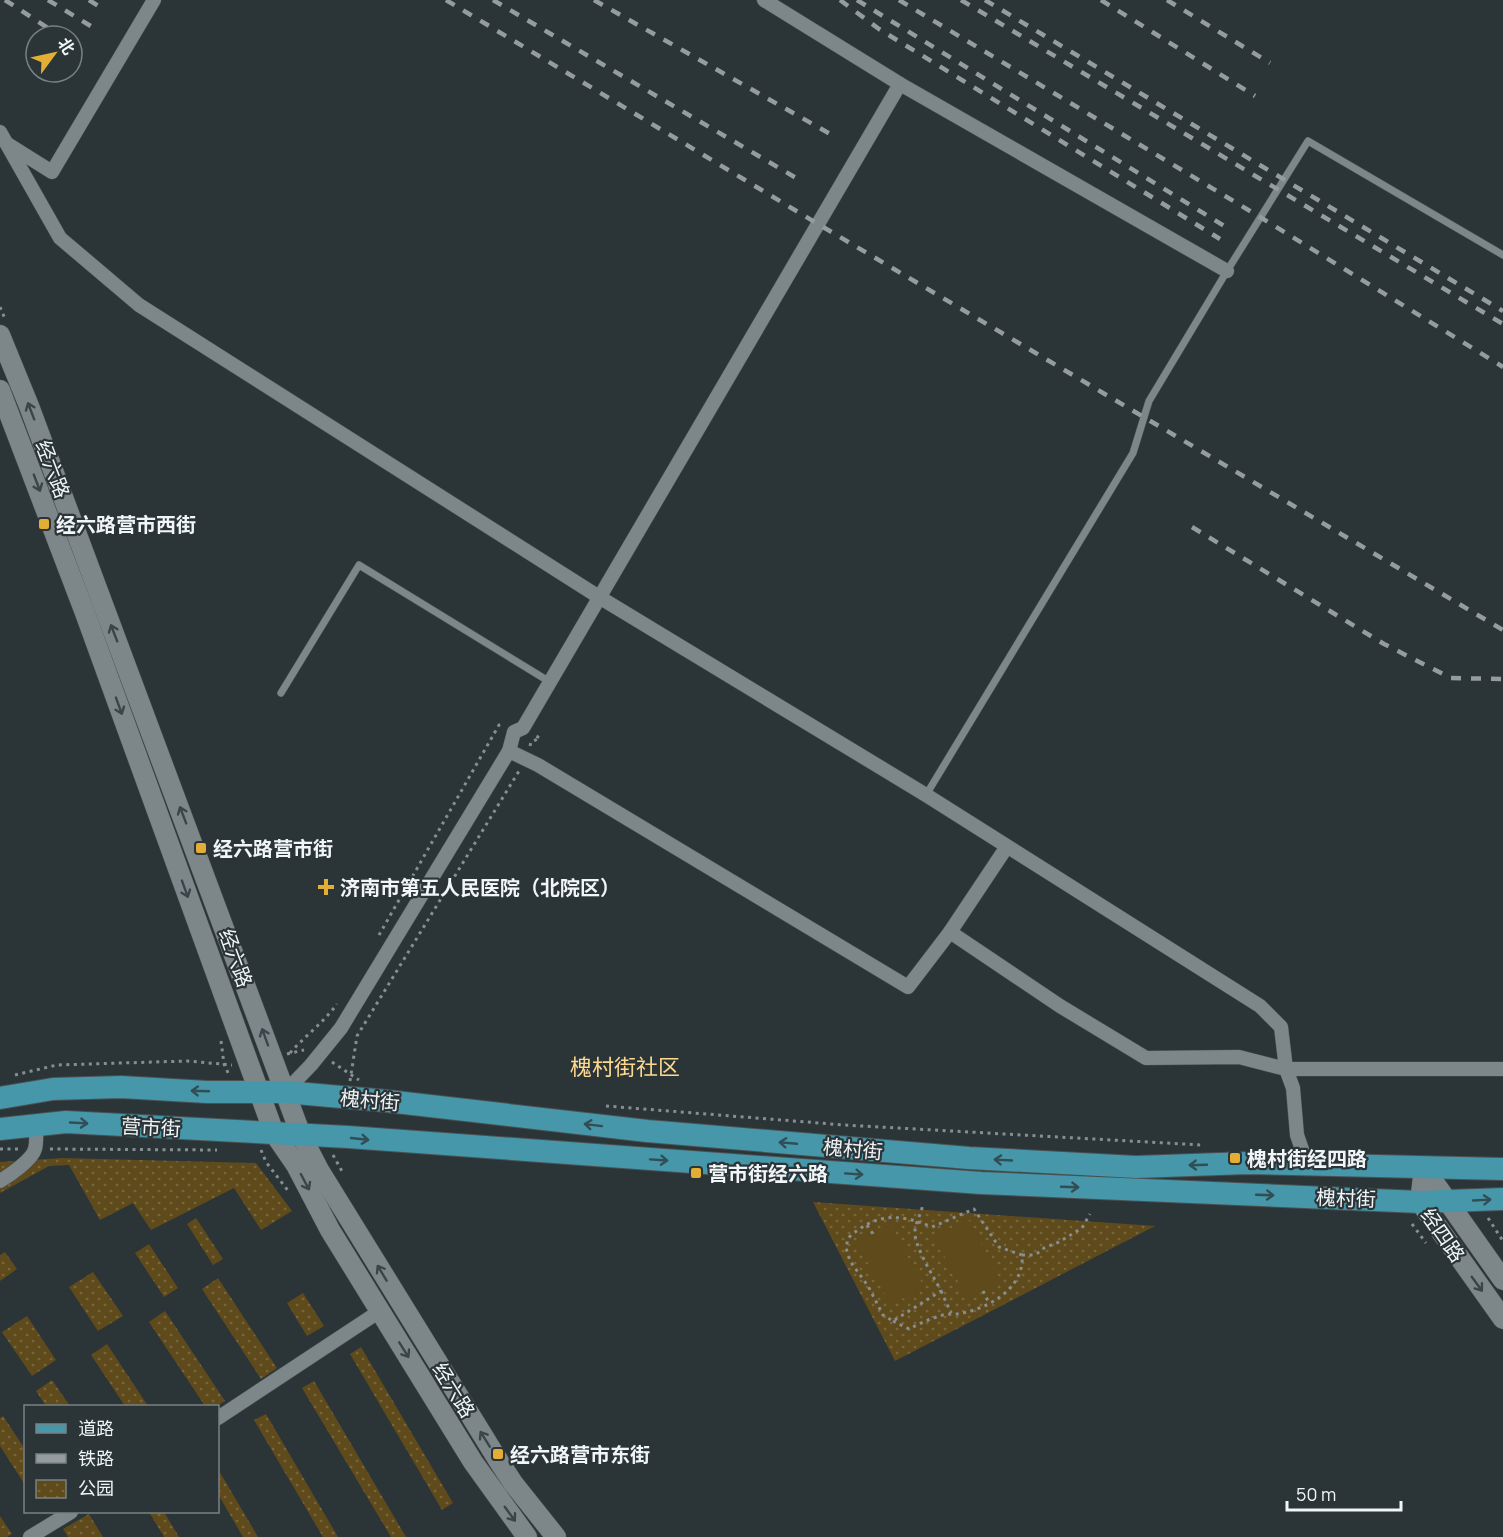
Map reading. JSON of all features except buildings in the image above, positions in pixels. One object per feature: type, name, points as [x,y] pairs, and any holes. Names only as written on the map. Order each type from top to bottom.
[{"type":"main road","name":"经六路","points":[[5,332],[29,406],[282,1052],[292,1085],[320,1142],[319,1170],[492,1451],[513,1483],[556,1537]]},
{"type":"main road","name":"经六路","points":[[0,390],[85,613],[274,1133],[296,1165],[330,1230],[473,1462],[527,1537]]},
{"type":"main road","name":"槐村街","points":[[292,1085],[357,1091],[647,1131],[969,1158],[1136,1167],[1247,1163],[1503,1169]]},
{"type":"main road","name":"营市街","points":[[0,1098],[53,1089],[121,1088],[258,1092],[292,1085]]},
{"type":"main road","name":"营市街","points":[[0,1129],[66,1122],[274,1133],[320,1142]]},
{"type":"main road","name":"槐村街","points":[[320,1142],[348,1137],[981,1183],[1420,1202],[1503,1199]]},
{"type":"main road","name":"经四路","points":[[1424,1168],[1420,1202],[1503,1319]]},
{"type":"main road","name":"经四路","points":[[1424,1168],[1503,1280]]},
{"type":"street","points":[[3,138],[52,172],[153,0]]},
{"type":"street","points":[[764,0],[900,84],[1227,271]]},
{"type":"street","points":[[292,1085],[341,1028],[509,751],[514,732],[523,728],[900,84]]},
{"type":"street","points":[[3,138],[60,238],[139,305],[599,597],[926,795],[1006,848],[1260,1006],[1281,1027],[1286,1069],[1293,1088],[1297,1135],[1306,1164]]},
{"type":"street","points":[[509,751],[908,987],[950,932],[1006,848]]},
{"type":"street","points":[[950,932],[1060,1006],[1146,1058],[1239,1057],[1286,1069],[1503,1069]]},
{"type":"street","points":[[0,1181],[31,1156],[35,1149],[36,1125]]},
{"type":"street","points":[[219,1417],[380,1311]]},
{"type":"street","points":[[30,1537],[69,1513]]},
{"type":"lane","points":[[926,795],[1132,453],[1149,401],[1308,141],[1503,255]]},
{"type":"lane","points":[[281,693],[359,565],[550,682]]},
{"type":"path","points":[[0,307],[5,332]]},
{"type":"path","points":[[376,941],[499,725]]},
{"type":"path","points":[[357,1091],[350,1074],[357,1036],[526,760],[531,742]]},
{"type":"path","points":[[282,1052],[325,1021],[339,1002]]},
{"type":"path","points":[[282,1052],[305,1050],[320,1054],[350,1074],[357,1091]]},
{"type":"path","points":[[282,1052],[292,1085]]},
{"type":"path","points":[[9,1077],[57,1065],[187,1061],[249,1067]]},
{"type":"path","points":[[597,1105],[844,1125],[1204,1145]]},
{"type":"path","points":[[320,1142],[345,1145],[348,1137]]},
{"type":"path","points":[[320,1142],[346,1179]]},
{"type":"path","points":[[923,1203],[915,1230],[917,1242],[950,1313],[954,1315]]},
{"type":"path","points":[[1022,1255],[1023,1264],[1017,1282],[1011,1289],[964,1313],[942,1315],[909,1329],[883,1315],[868,1286],[850,1261],[846,1248],[848,1238],[867,1225],[888,1216],[899,1216],[932,1227],[974,1209],[999,1247],[1022,1255],[1033,1255],[1082,1228],[1089,1214]]},
{"type":"path","points":[[867,1225],[873,1234]]},
{"type":"path","points":[[893,1322],[941,1291]]},
{"type":"path","points":[[983,1291],[989,1302]]},
{"type":"green space","points":[[63,1158],[256,1163],[292,1211],[261,1230],[234,1188],[151,1230],[133,1203],[100,1220],[69,1165],[49,1166],[0,1193],[0,1162]]},
{"type":"green space","points":[[813,1202],[1155,1226],[895,1361]]},
{"type":"green space","points":[[196,1218],[223,1259],[213,1265],[187,1224]]},
{"type":"green space","points":[[968,1219],[1001,1281],[968,1300],[934,1237]]},
{"type":"green space","points":[[891,1225],[924,1287],[891,1305],[857,1243]]},
{"type":"green space","points":[[149,1244],[178,1288],[164,1297],[135,1253]]},
{"type":"green space","points":[[5,1252],[17,1269],[0,1281],[0,1255]]},
{"type":"green space","points":[[93,1272],[123,1316],[98,1331],[69,1287]]},
{"type":"green space","points":[[218,1278],[277,1368],[261,1379],[202,1289]]},
{"type":"green space","points":[[303,1293],[324,1326],[307,1336],[287,1303]]},
{"type":"green space","points":[[165,1311],[225,1401],[219,1405],[204,1405],[149,1322]]},
{"type":"green space","points":[[27,1316],[56,1360],[32,1376],[2,1332]]},
{"type":"green space","points":[[107,1344],[147,1405],[124,1405],[91,1355]]},
{"type":"green space","points":[[361,1347],[453,1503],[442,1510],[350,1354]]},
{"type":"green space","points":[[52,1380],[69,1405],[45,1405],[36,1391]]},
{"type":"green space","points":[[314,1381],[406,1537],[391,1537],[302,1388]]},
{"type":"green space","points":[[266,1414],[338,1537],[323,1537],[254,1420]]},
{"type":"green space","points":[[3,1416],[24,1448],[24,1483],[0,1446],[0,1418]]},
{"type":"green space","points":[[219,1471],[258,1537],[243,1537],[219,1496]]},
{"type":"green space","points":[[150,1513],[165,1513],[179,1537],[164,1537]]},
{"type":"green space","points":[[89,1514],[103,1537],[68,1537],[63,1529]]},
{"type":"green space","points":[[0,1516],[12,1534],[7,1537],[0,1537]]},
{"type":"railway","points":[[5,0],[42,24]]},
{"type":"railway","points":[[48,0],[94,28]]},
{"type":"railway","points":[[89,0],[103,9]]},
{"type":"railway","points":[[446,0],[818,224],[1503,630]]},
{"type":"railway","points":[[493,0],[803,182]]},
{"type":"railway","points":[[594,0],[832,135]]},
{"type":"railway","points":[[840,0],[879,29],[1220,239]]},
{"type":"railway","points":[[857,0],[1226,227]]},
{"type":"railway","points":[[899,0],[1260,217],[1503,367]]},
{"type":"railway","points":[[961,0],[1503,324]]},
{"type":"railway","points":[[985,0],[1503,311]]},
{"type":"railway","points":[[1101,0],[1255,96]]},
{"type":"railway","points":[[1167,0],[1270,63]]},
{"type":"railway","points":[[1192,527],[1384,644],[1451,678],[1503,679]]},
{"type":"place","name":"经六路营市西街","points":[[44,524]]},
{"type":"place","name":"经六路营市街","points":[[201,848]]},
{"type":"place","name":"济南市第五人民医院（北院区）","points":[[326,887]]},
{"type":"place","name":"槐村街经四路","points":[[1235,1158]]},
{"type":"place","name":"营市街经六路","points":[[696,1173]]},
{"type":"place","name":"经六路营市东街","points":[[498,1454]]},
{"type":"district","name":"槐村街社区","points":[[625,1067]]}]
